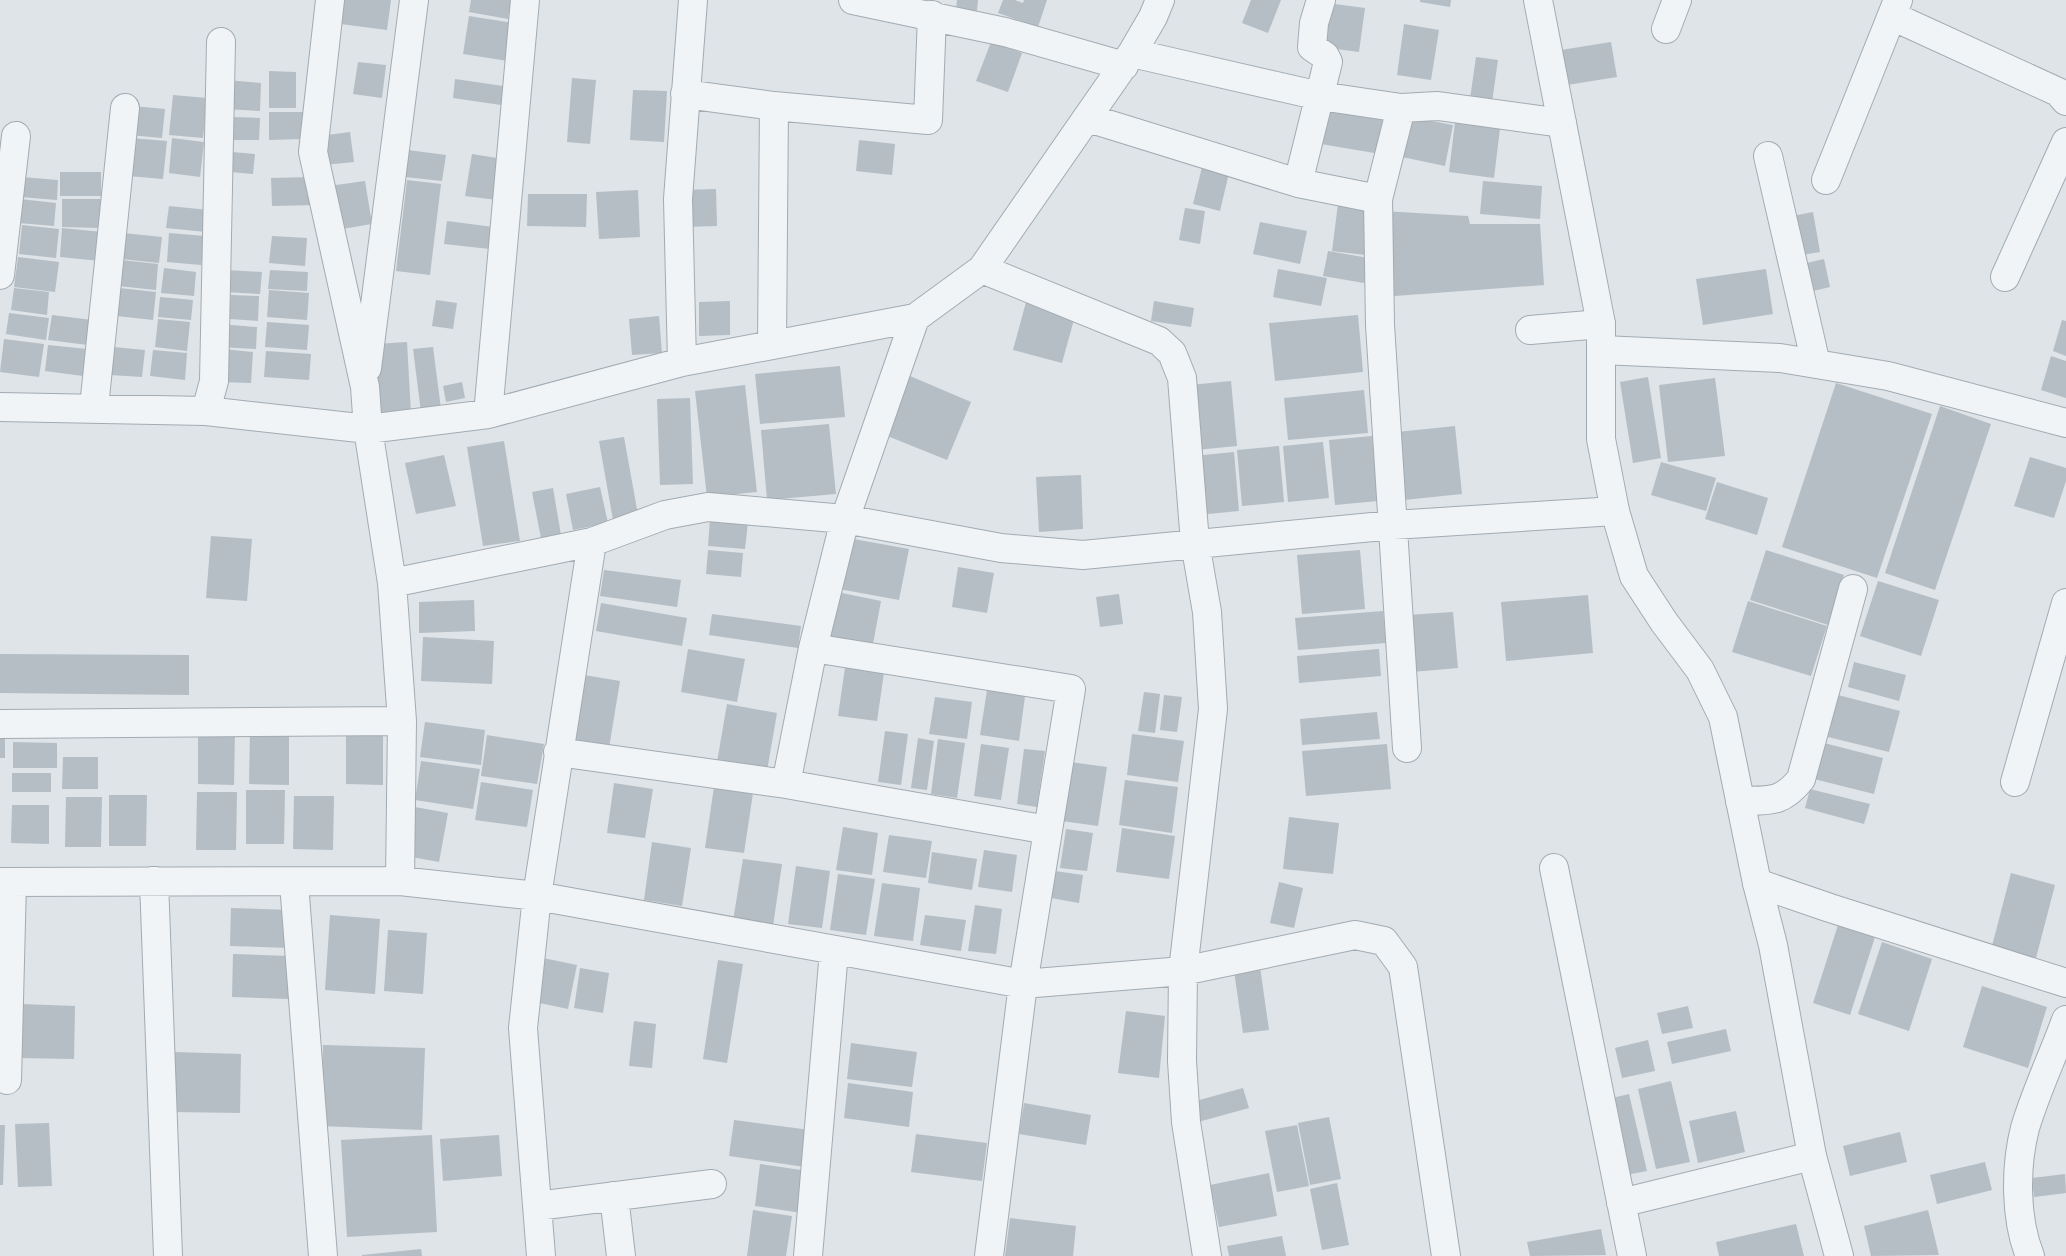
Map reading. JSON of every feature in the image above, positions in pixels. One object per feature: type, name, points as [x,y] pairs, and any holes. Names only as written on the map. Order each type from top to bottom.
[{"type":"street","points":[[330,0],[312,152],[365,387],[368,430],[392,583],[402,721],[400,881]]},
{"type":"street","points":[[365,387],[414,0]]},
{"type":"street","points":[[488,414],[525,0]]},
{"type":"street","points":[[682,362],[678,199],[693,0]]},
{"type":"street","points":[[853,0],[1128,60],[1320,96],[1401,108],[1438,106],[1562,123]]},
{"type":"street","points":[[0,407],[94,407],[206,411],[368,430],[488,414],[682,362],[915,318],[982,269],[1128,60],[1153,17],[1160,0]]},
{"type":"street","points":[[1298,182],[1328,62],[1325,56],[1312,47],[1314,23],[1321,0]]},
{"type":"street","points":[[1538,0],[1602,337],[1601,439],[1615,511],[1634,576],[1664,622],[1700,670],[1723,717],[1757,882],[1773,945],[1812,1156],[1839,1256]]},
{"type":"street","points":[[1666,29],[1678,0]]},
{"type":"street","points":[[1826,180],[1895,8],[2058,92],[2066,101]]},
{"type":"street","points":[[685,94],[774,106],[928,120],[932,16]]},
{"type":"street","points":[[206,411],[214,381],[221,42]]},
{"type":"street","points":[[772,345],[774,106]]},
{"type":"street","points":[[94,407],[125,108]]},
{"type":"street","points":[[1401,108],[1378,198],[1380,326],[1407,748]]},
{"type":"street","points":[[1088,118],[1298,182],[1378,198]]},
{"type":"street","points":[[0,275],[16,136]]},
{"type":"street","points":[[2005,276],[2066,142]]},
{"type":"street","points":[[1768,156],[1816,364]]},
{"type":"street","points":[[982,269],[1159,341],[1172,353],[1182,378],[1195,543],[1207,612],[1213,708],[1183,971],[1182,1061],[1186,1122],[1207,1256]]},
{"type":"street","points":[[786,784],[813,648],[845,519],[915,318]]},
{"type":"street","points":[[1530,330],[1780,358],[1888,376],[2066,423]]},
{"type":"street","points":[[392,583],[592,542],[664,515],[708,506],[845,519],[1001,548],[1083,556],[1394,524],[1615,511]]},
{"type":"street","points":[[540,1256],[524,1028],[537,896],[592,542]]},
{"type":"street","points":[[1740,801],[1774,800],[1790,793],[1801,779],[1853,589]]},
{"type":"street","points":[[2014,782],[2066,603]]},
{"type":"street","points":[[813,648],[1071,689],[1023,984],[989,1256]]},
{"type":"street","points":[[0,724],[402,721]]},
{"type":"street","points":[[558,752],[786,784],[1048,830]]},
{"type":"street","points":[[1554,868],[1632,1256]]},
{"type":"street","points":[[154,881],[168,1256]]},
{"type":"street","points":[[7,1080],[6,882],[400,881],[537,896],[1023,984],[1183,971],[1355,935],[1384,941],[1403,967],[1446,1256]]},
{"type":"street","points":[[294,882],[323,1256]]},
{"type":"street","points":[[1757,882],[2066,983]]},
{"type":"street","points":[[808,1256],[834,951]]},
{"type":"street","points":[[2030,1256],[2022,1237],[2017,1184],[2025,1129],[2066,1020]]},
{"type":"street","points":[[1621,1203],[1812,1156]]},
{"type":"street","points":[[537,1206],[712,1184]]},
{"type":"street","points":[[614,1196],[622,1256]]},
{"type":"building","points":[[336,0],[391,0],[387,30],[333,23]]},
{"type":"building","points":[[471,0],[511,0],[508,19],[469,12]]},
{"type":"building","points":[[957,0],[978,0],[977,11],[956,8]]},
{"type":"building","points":[[1003,0],[1015,0],[1023,3],[1024,0],[1047,0],[1038,27],[998,13]]},
{"type":"building","points":[[1251,0],[1281,0],[1268,33],[1242,23]]},
{"type":"building","points":[[1420,0],[1451,0],[1450,7],[1420,2]]},
{"type":"building","points":[[1327,3],[1365,8],[1359,52],[1321,47]]},
{"type":"building","points":[[469,16],[514,23],[508,61],[463,54]]},
{"type":"building","points":[[1404,24],[1439,30],[1431,80],[1397,75]]},
{"type":"building","points":[[991,42],[1022,53],[1008,92],[976,81]]},
{"type":"building","points":[[1611,42],[1617,77],[1561,86],[1555,51]]},
{"type":"building","points":[[1476,57],[1498,60],[1492,102],[1470,99]]},
{"type":"building","points":[[358,62],[386,65],[382,98],[353,94]]},
{"type":"building","points":[[269,71],[296,72],[296,108],[269,108]]},
{"type":"building","points":[[572,78],[596,80],[590,144],[567,142]]},
{"type":"building","points":[[455,79],[503,86],[501,105],[453,98]]},
{"type":"building","points":[[226,80],[261,83],[260,111],[225,109]]},
{"type":"building","points":[[633,90],[667,91],[664,142],[630,140]]},
{"type":"building","points":[[173,95],[207,98],[203,138],[169,135]]},
{"type":"building","points":[[1328,104],[1393,115],[1386,155],[1321,144]]},
{"type":"building","points":[[132,106],[165,109],[162,138],[129,135]]},
{"type":"building","points":[[269,112],[303,112],[303,139],[269,140]]},
{"type":"building","points":[[1456,114],[1501,120],[1494,178],[1449,172]]},
{"type":"building","points":[[232,117],[260,118],[259,140],[231,140]]},
{"type":"building","points":[[1410,117],[1453,125],[1445,166],[1402,157]]},
{"type":"building","points":[[350,132],[354,162],[324,165],[320,136]]},
{"type":"building","points":[[131,138],[167,141],[163,179],[128,176]]},
{"type":"building","points":[[172,138],[204,142],[200,177],[169,173]]},
{"type":"building","points":[[859,140],[895,144],[892,175],[856,171]]},
{"type":"building","points":[[408,150],[446,155],[442,181],[405,177]]},
{"type":"building","points":[[232,152],[255,154],[253,174],[230,172]]},
{"type":"building","points":[[472,154],[503,159],[497,200],[465,196]]},
{"type":"building","points":[[1202,167],[1229,173],[1220,211],[1193,204]]},
{"type":"building","points":[[60,172],[101,172],[101,196],[60,196]]},
{"type":"building","points":[[22,177],[58,180],[57,200],[20,197]]},
{"type":"building","points":[[312,177],[313,205],[272,206],[271,178]]},
{"type":"building","points":[[407,180],[441,184],[430,275],[396,271]]},
{"type":"building","points":[[365,181],[372,224],[336,230],[329,186]]},
{"type":"building","points":[[1483,181],[1542,186],[1540,219],[1480,214]]},
{"type":"building","points":[[716,189],[717,226],[685,227],[683,190]]},
{"type":"building","points":[[638,190],[640,237],[599,239],[596,192]]},
{"type":"building","points":[[528,194],[587,194],[586,227],[527,226]]},
{"type":"building","points":[[1339,196],[1373,200],[1365,255],[1332,251]]},
{"type":"building","points":[[20,199],[56,203],[54,226],[18,223]]},
{"type":"building","points":[[62,199],[101,199],[100,228],[62,227]]},
{"type":"building","points":[[169,206],[209,210],[206,232],[166,228]]},
{"type":"building","points":[[1185,208],[1205,211],[1200,244],[1179,240]]},
{"type":"building","points":[[1382,211],[1468,216],[1470,224],[1540,224],[1544,285],[1381,297]]},
{"type":"building","points":[[1813,212],[1820,252],[1795,256],[1787,217]]},
{"type":"building","points":[[447,221],[493,227],[490,249],[444,244]]},
{"type":"building","points":[[1260,222],[1307,231],[1300,264],[1253,254]]},
{"type":"building","points":[[22,225],[59,229],[56,258],[19,254]]},
{"type":"building","points":[[62,228],[102,232],[100,261],[60,257]]},
{"type":"building","points":[[123,233],[162,237],[159,263],[121,259]]},
{"type":"building","points":[[169,233],[205,236],[201,265],[167,262]]},
{"type":"building","points":[[272,236],[307,238],[305,266],[269,263]]},
{"type":"building","points":[[1328,251],[1369,258],[1364,283],[1323,276]]},
{"type":"building","points":[[18,257],[59,262],[55,292],[14,287]]},
{"type":"building","points":[[1824,259],[1830,287],[1805,293],[1798,265]]},
{"type":"building","points":[[121,260],[158,264],[156,290],[118,286]]},
{"type":"building","points":[[164,268],[196,272],[194,296],[161,293]]},
{"type":"building","points":[[1278,269],[1327,278],[1321,306],[1273,297]]},
{"type":"building","points":[[1766,269],[1773,314],[1703,325],[1696,279]]},
{"type":"building","points":[[227,270],[262,272],[260,294],[225,292]]},
{"type":"building","points":[[270,270],[308,272],[307,291],[268,289]]},
{"type":"building","points":[[14,288],[49,292],[47,315],[11,310]]},
{"type":"building","points":[[119,288],[156,292],[153,320],[117,316]]},
{"type":"building","points":[[269,290],[309,293],[307,320],[267,317]]},
{"type":"building","points":[[231,295],[259,296],[258,321],[229,319]]},
{"type":"building","points":[[160,297],[193,300],[191,320],[158,317]]},
{"type":"building","points":[[436,300],[457,303],[453,329],[432,326]]},
{"type":"building","points":[[730,301],[730,335],[699,336],[699,302]]},
{"type":"building","points":[[1154,301],[1194,308],[1191,327],[1151,321]]},
{"type":"building","points":[[1026,302],[1075,316],[1062,363],[1013,350]]},
{"type":"building","points":[[9,313],[49,318],[46,340],[6,334]]},
{"type":"building","points":[[52,315],[92,320],[88,345],[48,340]]},
{"type":"building","points":[[1358,315],[1363,372],[1275,381],[1269,323]]},
{"type":"building","points":[[659,316],[662,353],[632,355],[629,319]]},
{"type":"building","points":[[158,319],[190,322],[187,351],[155,347]]},
{"type":"building","points":[[2062,320],[2066,321],[2066,356],[2053,351]]},
{"type":"building","points":[[267,322],[309,325],[307,350],[265,347]]},
{"type":"building","points":[[220,324],[257,327],[256,349],[219,347]]},
{"type":"building","points":[[4,339],[44,344],[39,377],[0,372]]},
{"type":"building","points":[[407,342],[411,414],[379,415],[376,344]]},
{"type":"building","points":[[48,345],[87,349],[83,376],[45,371]]},
{"type":"building","points":[[113,347],[145,350],[142,377],[110,375]]},
{"type":"building","points":[[433,347],[441,409],[421,412],[413,349]]},
{"type":"building","points":[[222,349],[253,352],[251,383],[220,382]]},
{"type":"building","points":[[153,350],[187,353],[185,380],[150,376]]},
{"type":"building","points":[[266,351],[311,354],[309,380],[264,377]]},
{"type":"building","points":[[2051,356],[2066,361],[2066,398],[2041,390]]},
{"type":"building","points":[[840,366],[845,417],[760,424],[755,374]]},
{"type":"building","points":[[910,376],[971,402],[947,460],[885,435]]},
{"type":"building","points":[[1648,377],[1661,458],[1633,463],[1620,382]]},
{"type":"building","points":[[1715,378],[1725,456],[1668,462],[1659,385]]},
{"type":"building","points":[[1231,381],[1237,446],[1196,450],[1190,385]]},
{"type":"building","points":[[462,382],[465,398],[446,402],[443,386]]},
{"type":"building","points":[[1836,383],[1932,414],[1877,578],[1782,547]]},
{"type":"building","points":[[745,385],[757,492],[707,497],[695,391]]},
{"type":"building","points":[[1364,390],[1368,433],[1288,440],[1284,398]]},
{"type":"building","points":[[690,398],[693,484],[660,485],[657,399]]},
{"type":"building","points":[[1940,406],[1991,424],[1935,590],[1885,573]]},
{"type":"building","points":[[829,424],[836,494],[767,500],[761,430]]},
{"type":"building","points":[[1455,426],[1462,494],[1404,500],[1397,432]]},
{"type":"building","points":[[1372,436],[1378,501],[1335,505],[1329,440]]},
{"type":"building","points":[[624,437],[638,515],[613,520],[599,441]]},
{"type":"building","points":[[504,441],[520,541],[483,546],[467,447]]},
{"type":"building","points":[[1323,442],[1329,498],[1288,502],[1283,446]]},
{"type":"building","points":[[1279,446],[1284,502],[1242,506],[1237,450]]},
{"type":"building","points":[[1234,452],[1239,511],[1198,515],[1193,456]]},
{"type":"building","points":[[444,455],[456,506],[416,514],[405,463]]},
{"type":"building","points":[[2030,457],[2066,468],[2066,481],[2054,518],[2014,506]]},
{"type":"building","points":[[1661,462],[1716,478],[1706,511],[1651,495]]},
{"type":"building","points":[[1081,475],[1083,529],[1039,532],[1036,477]]},
{"type":"building","points":[[1717,482],[1768,498],[1757,535],[1705,519]]},
{"type":"building","points":[[600,487],[608,523],[573,530],[566,494]]},
{"type":"building","points":[[553,488],[561,535],[541,538],[532,492]]},
{"type":"building","points":[[710,519],[748,522],[745,549],[708,546]]},
{"type":"building","points":[[211,536],[252,539],[247,601],[206,598]]},
{"type":"building","points":[[848,538],[909,549],[899,600],[839,589]]},
{"type":"building","points":[[708,550],[743,553],[741,577],[706,574]]},
{"type":"building","points":[[1360,550],[1365,609],[1302,614],[1297,555]]},
{"type":"building","points":[[1766,550],[1844,575],[1828,625],[1750,600]]},
{"type":"building","points":[[958,567],[994,573],[987,613],[952,607]]},
{"type":"building","points":[[604,570],[681,580],[677,607],[600,596]]},
{"type":"building","points":[[1878,581],[1939,600],[1921,656],[1860,636]]},
{"type":"building","points":[[837,592],[881,601],[872,649],[828,641]]},
{"type":"building","points":[[1119,594],[1123,624],[1100,627],[1096,597]]},
{"type":"building","points":[[1588,595],[1593,653],[1506,661],[1501,602]]},
{"type":"building","points":[[474,600],[475,631],[419,633],[419,602]]},
{"type":"building","points":[[1748,601],[1827,626],[1811,676],[1732,652]]},
{"type":"building","points":[[601,603],[687,618],[682,646],[596,631]]},
{"type":"building","points":[[1383,611],[1386,643],[1298,650],[1295,618]]},
{"type":"building","points":[[1453,612],[1458,668],[1412,672],[1407,615]]},
{"type":"building","points":[[712,614],[801,626],[798,648],[709,635]]},
{"type":"building","points":[[423,637],[494,641],[492,684],[421,681]]},
{"type":"building","points":[[688,649],[745,659],[737,702],[681,692]]},
{"type":"building","points":[[1379,649],[1381,676],[1299,683],[1297,656]]},
{"type":"building","points":[[0,654],[189,655],[189,695],[0,693]]},
{"type":"building","points":[[846,661],[885,666],[877,721],[838,716]]},
{"type":"building","points":[[1854,662],[1906,675],[1899,701],[1848,687]]},
{"type":"building","points":[[584,675],[620,681],[609,748],[572,742]]},
{"type":"building","points":[[988,684],[1026,689],[1019,741],[980,735]]},
{"type":"building","points":[[1144,692],[1160,694],[1155,733],[1138,731]]},
{"type":"building","points":[[1164,695],[1182,697],[1177,732],[1160,730]]},
{"type":"building","points":[[1838,695],[1900,711],[1889,752],[1828,737]]},
{"type":"building","points":[[935,697],[972,702],[967,739],[929,734]]},
{"type":"building","points":[[727,704],[777,713],[767,771],[717,762]]},
{"type":"building","points":[[1377,712],[1380,739],[1302,745],[1300,719]]},
{"type":"building","points":[[425,722],[485,730],[481,765],[420,757]]},
{"type":"building","points":[[346,730],[383,730],[383,785],[346,784]]},
{"type":"building","points":[[885,731],[908,734],[901,785],[878,782]]},
{"type":"building","points":[[198,732],[235,732],[234,785],[198,784]]},
{"type":"building","points":[[250,732],[289,733],[289,785],[249,784]]},
{"type":"building","points":[[0,734],[5,734],[5,758],[0,758]]},
{"type":"building","points":[[1132,734],[1184,741],[1178,782],[1127,775]]},
{"type":"building","points":[[487,735],[544,744],[537,784],[481,776]]},
{"type":"building","points":[[918,738],[934,741],[927,790],[911,788]]},
{"type":"building","points":[[938,739],[965,743],[957,798],[931,794]]},
{"type":"building","points":[[13,742],[57,743],[57,768],[13,768]]},
{"type":"building","points":[[1824,743],[1883,758],[1874,794],[1814,779]]},
{"type":"building","points":[[981,744],[1009,748],[1001,800],[974,796]]},
{"type":"building","points":[[1387,744],[1391,789],[1306,796],[1302,751]]},
{"type":"building","points":[[1024,749],[1045,751],[1037,807],[1017,804]]},
{"type":"building","points":[[63,757],[98,757],[98,789],[62,789]]},
{"type":"building","points":[[421,761],[480,769],[473,809],[415,800]]},
{"type":"building","points":[[1070,762],[1107,767],[1098,826],[1062,821]]},
{"type":"building","points":[[12,773],[51,773],[51,792],[12,792]]},
{"type":"building","points":[[1125,780],[1178,787],[1172,833],[1119,825]]},
{"type":"building","points":[[481,782],[533,790],[527,827],[475,820]]},
{"type":"building","points":[[614,783],[653,789],[645,838],[607,833]]},
{"type":"building","points":[[714,787],[753,793],[744,853],[705,848]]},
{"type":"building","points":[[1810,789],[1870,804],[1864,824],[1805,808]]},
{"type":"building","points":[[246,790],[285,790],[284,844],[246,844]]},
{"type":"building","points":[[197,792],[237,792],[236,850],[196,850]]},
{"type":"building","points":[[109,795],[147,795],[146,846],[109,846]]},
{"type":"building","points":[[294,796],[334,796],[333,850],[293,849]]},
{"type":"building","points":[[66,797],[102,797],[101,847],[65,847]]},
{"type":"building","points":[[12,805],[49,805],[49,844],[11,843]]},
{"type":"building","points":[[415,807],[448,813],[439,862],[406,856]]},
{"type":"building","points":[[1289,817],[1339,823],[1333,874],[1283,869]]},
{"type":"building","points":[[843,827],[878,833],[872,875],[836,870]]},
{"type":"building","points":[[1122,828],[1175,836],[1169,879],[1116,872]]},
{"type":"building","points":[[1066,829],[1093,833],[1087,871],[1060,868]]},
{"type":"building","points":[[889,835],[932,841],[926,878],[883,872]]},
{"type":"building","points":[[652,842],[691,848],[682,906],[644,900]]},
{"type":"building","points":[[984,850],[1017,855],[1012,892],[978,887]]},
{"type":"building","points":[[932,852],[977,859],[972,890],[928,883]]},
{"type":"building","points":[[743,859],[782,864],[773,926],[733,921]]},
{"type":"building","points":[[796,866],[830,871],[822,928],[788,924]]},
{"type":"building","points":[[1055,871],[1083,875],[1079,903],[1051,898]]},
{"type":"building","points":[[2011,873],[2055,885],[2036,958],[1992,946]]},
{"type":"building","points":[[838,874],[875,879],[866,935],[830,930]]},
{"type":"building","points":[[1279,882],[1303,888],[1294,928],[1270,923]]},
{"type":"building","points":[[882,883],[920,888],[913,941],[874,936]]},
{"type":"building","points":[[975,905],[1002,909],[996,954],[968,951]]},
{"type":"building","points":[[231,908],[292,910],[291,948],[230,946]]},
{"type":"building","points":[[330,915],[380,919],[375,994],[325,990]]},
{"type":"building","points":[[925,915],[966,920],[961,951],[920,945]]},
{"type":"building","points":[[1838,925],[1875,937],[1850,1015],[1813,1003]]},
{"type":"building","points":[[388,930],[427,933],[423,994],[384,991]]},
{"type":"building","points":[[1882,942],[1932,959],[1909,1031],[1858,1014]]},
{"type":"building","points":[[233,954],[289,956],[288,999],[232,997]]},
{"type":"building","points":[[543,958],[577,965],[568,1009],[535,1002]]},
{"type":"building","points":[[718,960],[743,964],[727,1063],[703,1059]]},
{"type":"building","points":[[1260,967],[1269,1030],[1243,1033],[1234,971]]},
{"type":"building","points":[[580,968],[609,973],[603,1013],[574,1008]]},
{"type":"building","points":[[1982,986],[2047,1007],[2028,1068],[1963,1047]]},
{"type":"building","points":[[21,1004],[75,1006],[74,1059],[20,1058]]},
{"type":"building","points":[[1688,1006],[1693,1028],[1662,1034],[1657,1013]]},
{"type":"building","points":[[1126,1011],[1165,1016],[1159,1078],[1118,1073]]},
{"type":"building","points":[[634,1021],[656,1024],[652,1068],[629,1066]]},
{"type":"building","points":[[1726,1029],[1731,1051],[1672,1064],[1667,1042]]},
{"type":"building","points":[[1648,1040],[1655,1071],[1622,1078],[1615,1048]]},
{"type":"building","points":[[851,1043],[917,1052],[912,1087],[847,1079]]},
{"type":"building","points":[[323,1045],[425,1048],[422,1130],[320,1126]]},
{"type":"building","points":[[174,1052],[241,1054],[240,1113],[173,1112]]},
{"type":"building","points":[[1671,1081],[1690,1162],[1656,1169],[1638,1089]]},
{"type":"building","points":[[848,1083],[913,1092],[909,1127],[844,1118]]},
{"type":"building","points":[[1243,1088],[1249,1108],[1198,1122],[1192,1102]]},
{"type":"building","points":[[1629,1094],[1647,1171],[1626,1175],[1608,1099]]},
{"type":"building","points":[[1024,1103],[1091,1115],[1086,1145],[1019,1134]]},
{"type":"building","points":[[1736,1111],[1745,1152],[1698,1163],[1689,1121]]},
{"type":"building","points":[[1329,1117],[1341,1179],[1310,1185],[1298,1123]]},
{"type":"building","points":[[734,1120],[810,1130],[805,1167],[729,1156]]},
{"type":"building","points":[[49,1123],[52,1186],[18,1187],[15,1124]]},
{"type":"building","points":[[0,1125],[5,1125],[3,1185],[0,1185]]},
{"type":"building","points":[[1297,1125],[1309,1186],[1277,1192],[1265,1131]]},
{"type":"building","points":[[1900,1132],[1907,1162],[1850,1176],[1843,1146]]},
{"type":"building","points":[[916,1134],[987,1143],[982,1181],[911,1172]]},
{"type":"building","points":[[432,1135],[437,1232],[347,1237],[341,1140]]},
{"type":"building","points":[[499,1135],[502,1176],[443,1181],[440,1139]]},
{"type":"building","points":[[1985,1162],[1992,1190],[1937,1204],[1930,1175]]},
{"type":"building","points":[[760,1164],[808,1171],[802,1213],[755,1206]]},
{"type":"building","points":[[1269,1173],[1277,1216],[1219,1227],[1210,1185]]},
{"type":"building","points":[[2065,1174],[2066,1193],[2034,1197],[2032,1178]]},
{"type":"building","points":[[1337,1183],[1349,1245],[1322,1250],[1310,1189]]},
{"type":"building","points":[[753,1210],[792,1216],[786,1256],[747,1256]]},
{"type":"building","points":[[1928,1210],[1939,1255],[1871,1256],[1864,1226]]},
{"type":"building","points":[[1010,1218],[1076,1226],[1073,1256],[1005,1256]]},
{"type":"building","points":[[1796,1224],[1804,1256],[1719,1256],[1716,1242]]},
{"type":"building","points":[[1601,1229],[1606,1255],[1530,1256],[1527,1242]]},
{"type":"building","points":[[1282,1236],[1286,1256],[1229,1256],[1227,1246]]},
{"type":"building","points":[[421,1249],[422,1256],[362,1256],[362,1255]]}]
